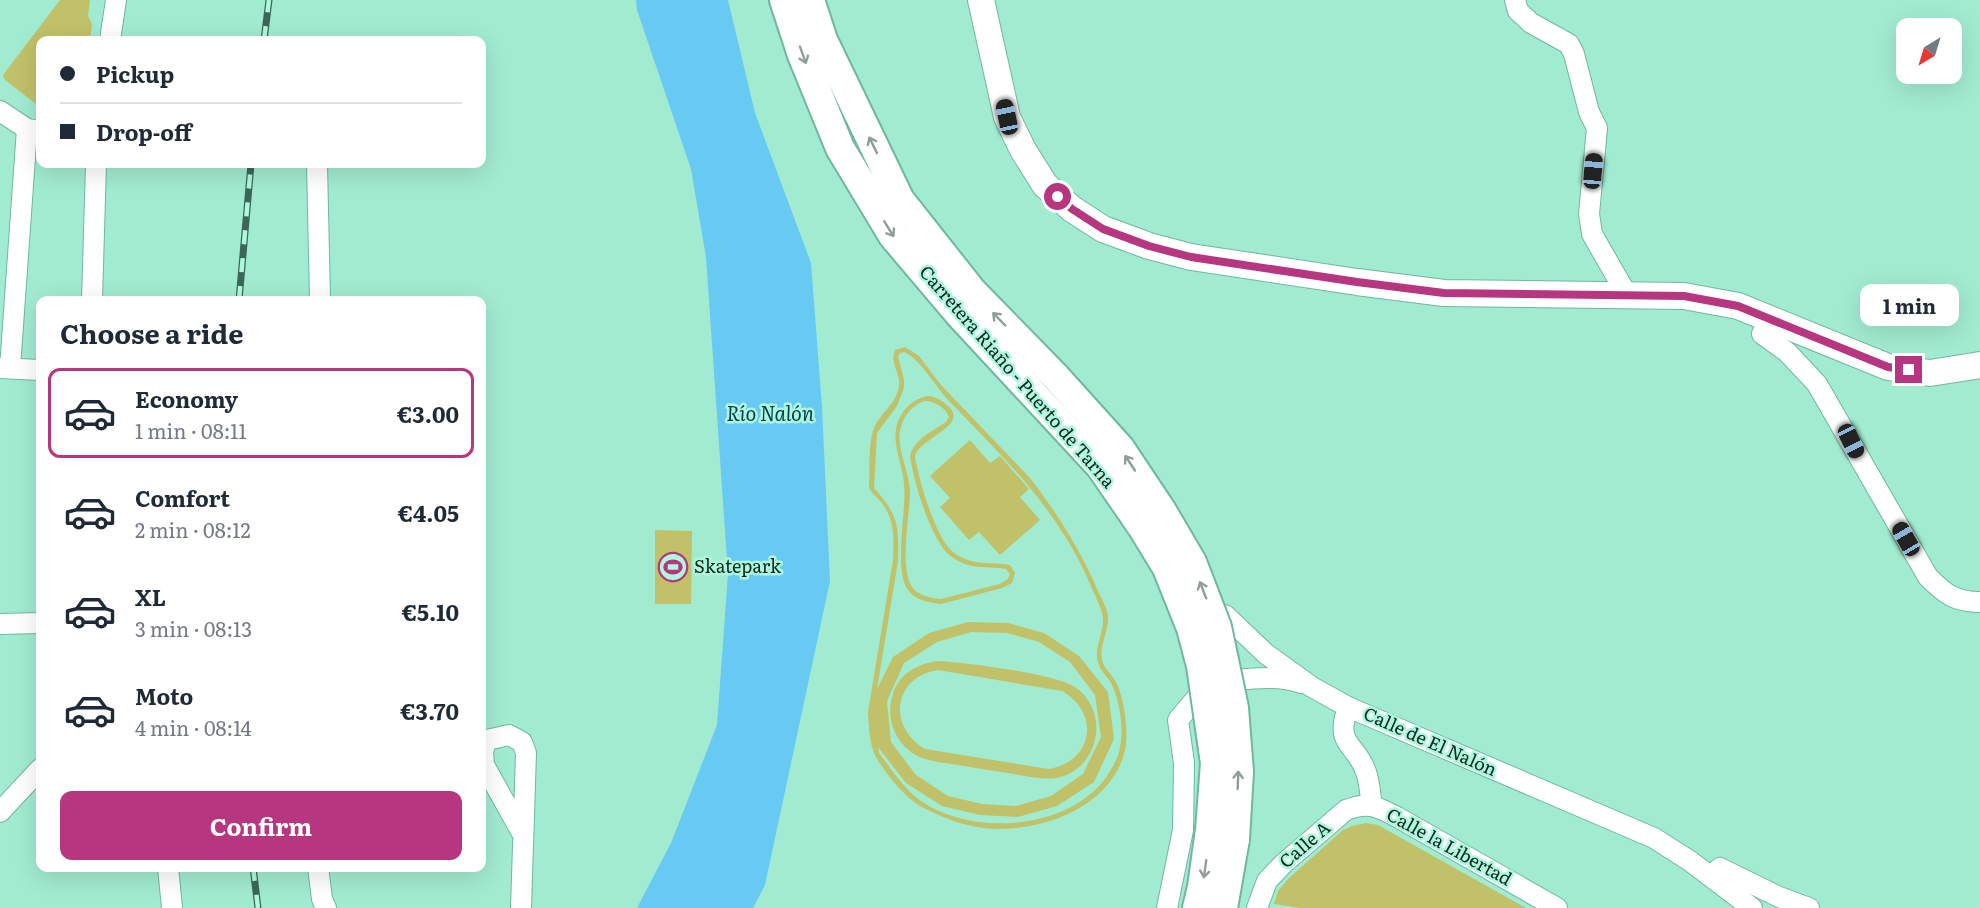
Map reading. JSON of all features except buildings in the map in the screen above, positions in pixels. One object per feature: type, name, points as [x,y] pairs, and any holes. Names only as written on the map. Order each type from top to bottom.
[{"type":"highway","name":"Carretera Riaño - Puerto de Tarna","points":[[784,0],[802,55],[840,148],[893,236],[959,314],[1152,519]]},
{"type":"highway","name":"Carretera Riaño - Puerto de Tarna","points":[[810,0],[824,40],[900,200],[972,291],[1056,377],[1120,448],[1152,519],[1167,568],[1191,628],[1201,666],[1223,834],[1223,908]]},
{"type":"highway","name":"Carretera Riaño - Puerto de Tarna","points":[[1197,908],[1202,886],[1223,834]]},
{"type":"main road","points":[[981,0],[1007,117],[1023,150],[1045,185],[1072,209],[1103,229],[1149,246],[1191,257],[1444,293],[1684,296],[1738,306],[1888,367],[1930,373],[1980,365]]},
{"type":"street","points":[[111,36],[116,0]]},
{"type":"street","points":[[1515,0],[1518,11],[1531,23],[1569,44],[1574,54],[1589,112],[1597,128],[1589,213],[1592,234],[1627,295]]},
{"type":"street","points":[[0,111],[34,130],[9,254],[5,368],[36,370]]},
{"type":"street","points":[[92,296],[96,168]]},
{"type":"street","points":[[316,168],[320,296]]},
{"type":"street","points":[[1770,319],[1762,334],[1787,352],[1817,384],[1928,577],[1954,598],[1964,602],[1980,603]]},
{"type":"street","name":"Calle de El Nalón","points":[[1225,615],[1266,654],[1312,687],[1348,707],[1654,838],[1690,861],[1752,908]]},
{"type":"street","points":[[0,631],[0,624],[36,623]]},
{"type":"street","points":[[1167,908],[1183,830],[1184,763],[1178,720],[1210,682],[1276,678],[1293,680],[1312,687]]},
{"type":"street","points":[[1348,707],[1342,727],[1346,740],[1366,771],[1372,806]]},
{"type":"street","points":[[3,806],[36,773]]},
{"type":"street","name":"Calle A","points":[[1257,908],[1267,881],[1282,864],[1346,810],[1359,805],[1372,806]]},
{"type":"street","name":"Calle la Libertad","points":[[1372,806],[1430,835],[1557,908]]},
{"type":"street","points":[[521,908],[523,835]]},
{"type":"street","points":[[1710,876],[1720,868],[1779,897],[1809,908]]},
{"type":"street","points":[[168,872],[172,908]]},
{"type":"street","points":[[319,872],[322,899],[326,908]]},
{"type":"shaded area","points":[[60,0],[90,0],[88,16],[92,24],[90,36],[36,36],[36,104],[5,80],[3,75]]},
{"type":"shaded area","points":[[905,347],[919,356],[941,385],[1030,478],[1076,547],[1106,610],[1108,622],[1101,654],[1106,668],[1118,685],[1123,703],[1126,724],[1125,750],[1118,770],[1092,800],[1055,819],[1035,825],[995,829],[976,827],[948,819],[922,807],[902,791],[890,778],[874,752],[868,712],[894,545],[889,516],[882,503],[869,488],[870,452],[875,425],[894,399],[899,386],[893,359],[895,350]],"holes":[[[904,352],[922,367],[945,396],[1029,486],[1046,508],[1077,557],[1101,610],[1103,625],[1097,656],[1100,669],[1115,692],[1119,708],[1122,732],[1119,751],[1107,776],[1091,794],[1070,808],[1046,817],[1020,822],[993,823],[967,820],[942,812],[921,801],[909,791],[879,753],[878,747],[906,783],[942,806],[980,815],[1018,817],[1057,806],[1094,782],[1114,739],[1108,692],[1079,656],[1044,633],[1008,623],[968,622],[929,633],[893,657],[877,689],[898,561],[895,521],[888,506],[874,488],[877,433],[897,406],[904,388],[898,356]],[[971,632],[1007,633],[1039,642],[1070,662],[1095,695],[1101,737],[1083,774],[1051,796],[1016,806],[982,804],[948,796],[916,775],[891,742],[887,701],[904,663],[937,642]]]},
{"type":"shaded area","points":[[930,396],[941,400],[954,415],[947,427],[918,450],[915,456],[932,517],[943,540],[953,552],[965,559],[973,562],[1010,565],[1015,573],[1012,583],[1002,588],[941,604],[923,600],[911,593],[901,568],[904,484],[895,436],[904,411],[913,402]],"holes":[[[929,401],[943,408],[949,417],[946,422],[920,440],[910,456],[918,491],[937,539],[950,556],[965,564],[1006,569],[1010,574],[1008,579],[1000,584],[941,599],[925,596],[914,590],[906,567],[910,491],[901,451],[900,435],[902,423],[907,414],[921,402]]]},
{"type":"shaded area","points":[[970,440],[990,463],[1000,456],[1029,489],[1020,497],[1040,520],[1000,555],[979,532],[969,540],[940,507],[950,498],[930,476]]},
{"type":"shaded area","name":"Skatepark","points":[[655,530],[692,531],[691,604],[655,604]]},
{"type":"shaded area","points":[[930,662],[987,666],[1049,678],[1075,687],[1086,697],[1093,709],[1096,722],[1096,736],[1085,761],[1074,771],[1061,777],[1048,779],[935,761],[913,753],[899,740],[895,732],[890,714],[891,704],[896,687],[904,676],[916,667]],"holes":[[[938,670],[1062,691],[1074,700],[1082,711],[1087,735],[1083,746],[1075,756],[1064,764],[1049,769],[925,749],[913,740],[901,716],[900,704],[904,692],[912,682]]]},
{"type":"shaded area","points":[[1366,823],[1378,825],[1526,908],[1300,908],[1274,904],[1278,891],[1288,879],[1343,830]]},
{"type":"water","name":"Río Nalón","points":[[636,0],[728,0],[755,113],[811,263],[822,407],[830,581],[765,885],[753,908],[637,908],[671,843],[717,725],[728,574],[706,257],[691,169],[637,10]]},
{"type":"railway","points":[[264,36],[269,0]]},
{"type":"railway","points":[[239,296],[251,168]]},
{"type":"railway","points":[[254,872],[258,908]]},
{"type":"place","name":"Skatepark","points":[[673,567]]},
{"type":"route","points":[[1058,197],[1103,229],[1149,246],[1191,257],[1444,293],[1684,296],[1738,306],[1888,367],[1909,370]]}]
